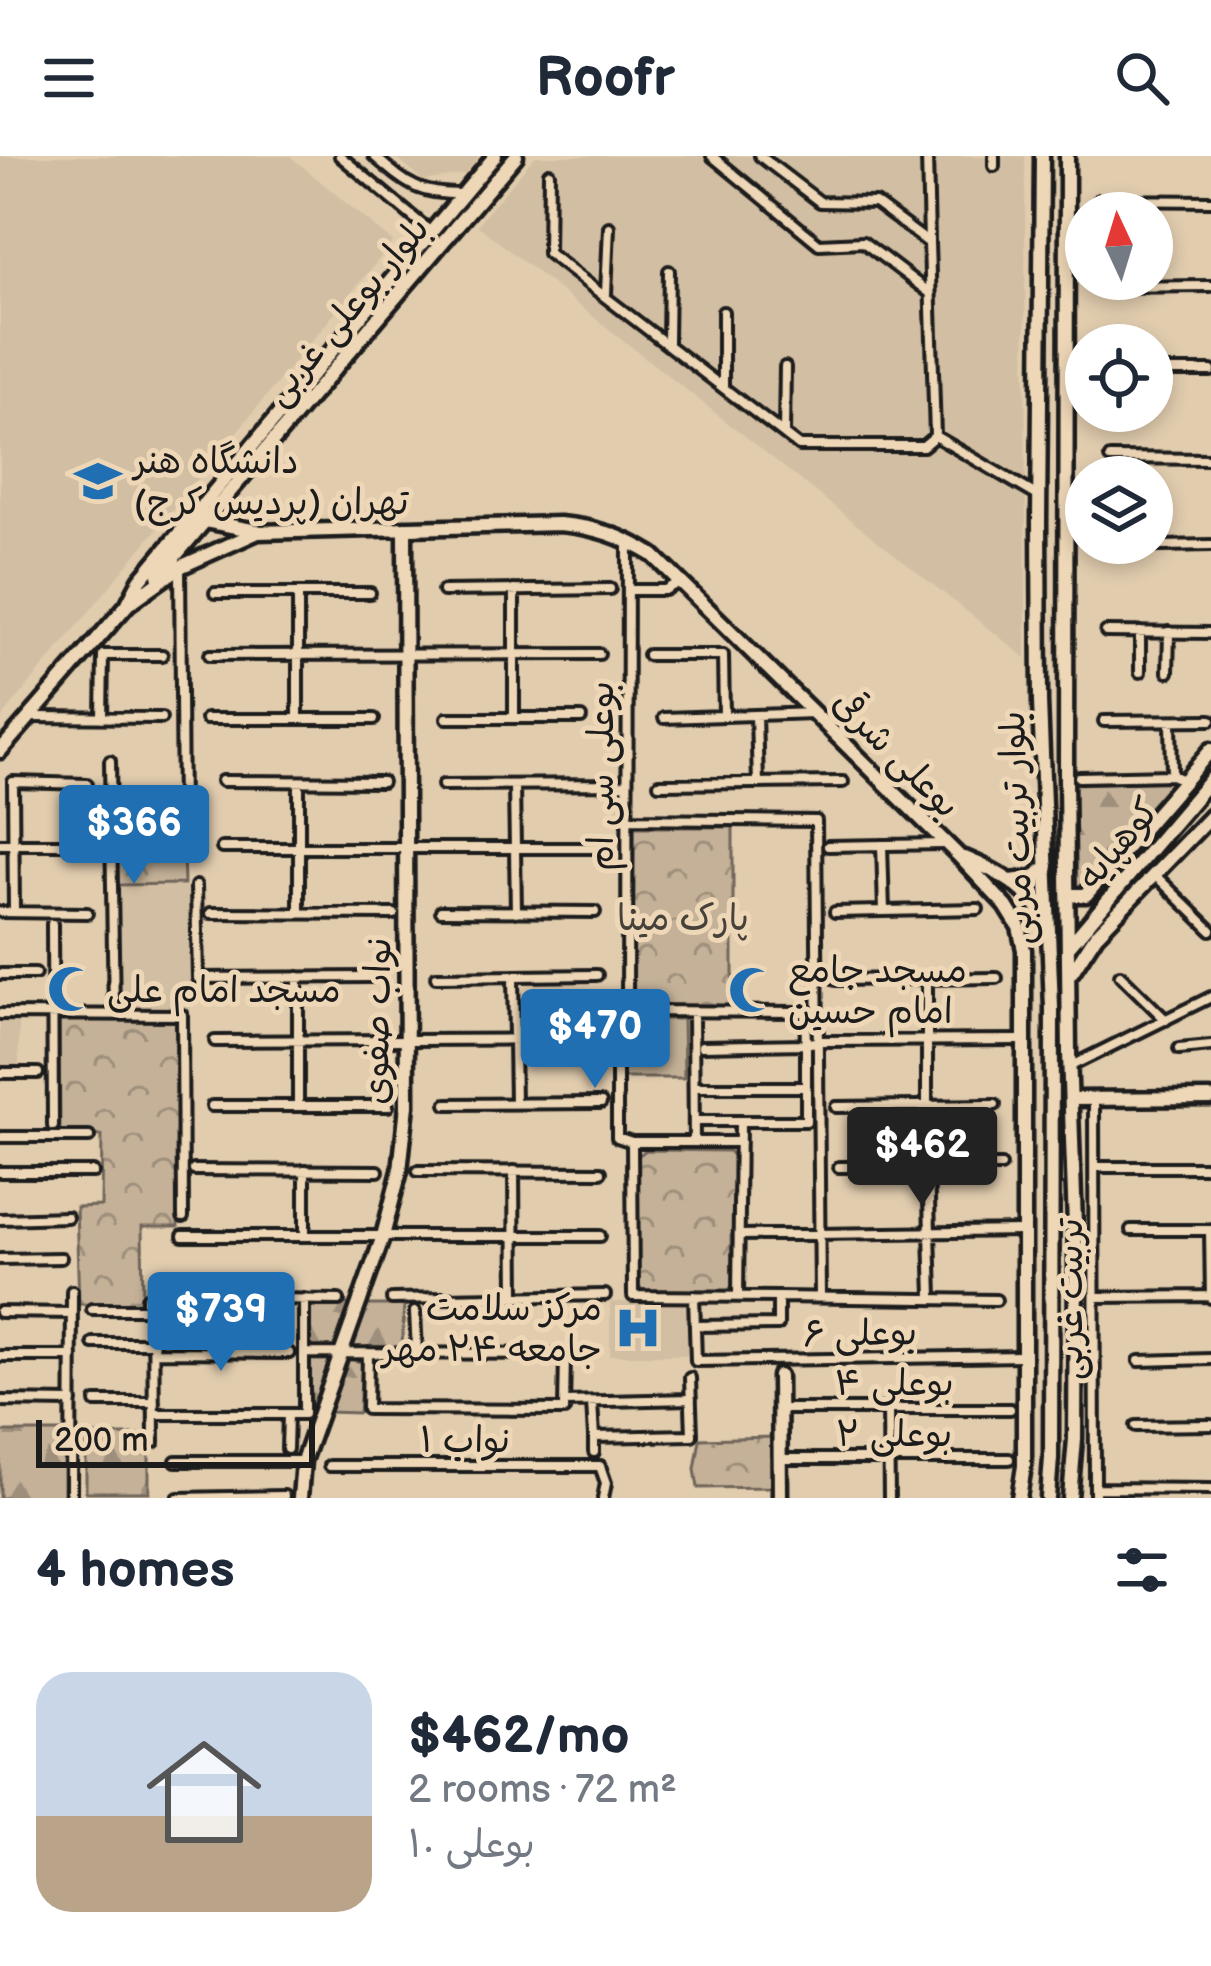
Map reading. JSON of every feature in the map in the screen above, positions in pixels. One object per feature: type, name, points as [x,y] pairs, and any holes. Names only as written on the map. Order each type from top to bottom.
[{"type":"street","points":[[340,156],[432,232]]},
{"type":"street","points":[[374,156],[412,188],[429,194],[462,194]]},
{"type":"street","name":"بلوار بوعلی غربی","points":[[128,604],[150,586],[199,519],[495,156]]},
{"type":"street","name":"بلوار بوعلی غربی","points":[[199,519],[516,156]]},
{"type":"street","points":[[712,156],[819,244],[863,242],[931,294]]},
{"type":"street","points":[[760,156],[820,202],[875,203],[929,243]]},
{"type":"street","points":[[549,173],[548,253],[799,446],[923,446],[934,436],[927,156]]},
{"type":"street","points":[[1044,156],[1054,163],[1065,156]]},
{"type":"street","name":"بلوار تربیت مربی","points":[[1044,156],[1039,496],[1040,701],[1049,928],[1048,1498]]},
{"type":"street","name":"بلوار تربیت مربی","points":[[1065,156],[1066,192]]},
{"type":"street","points":[[1043,199],[1055,190],[1065,200]]},
{"type":"street","points":[[1173,201],[1211,201]]},
{"type":"street","points":[[606,294],[609,227]]},
{"type":"street","points":[[668,343],[670,271]]},
{"type":"street","points":[[1173,286],[1211,286]]},
{"type":"street","name":"بلوار تربیت مربی","points":[[1066,300],[1069,1067],[1076,1254],[1070,1498]]},
{"type":"street","points":[[723,312],[723,386]]},
{"type":"street","points":[[784,434],[785,367]]},
{"type":"street","points":[[1173,371],[1211,371]]},
{"type":"street","points":[[934,436],[1039,496]]},
{"type":"street","points":[[1173,459],[1211,459]]},
{"type":"street","points":[[199,519],[258,532]]},
{"type":"street","name":"بوعلی شرقی","points":[[258,532],[559,524],[592,526],[628,540],[682,580],[1006,905],[1019,927],[1024,950],[1024,1466],[1019,1498]]},
{"type":"street","name":"نواب صفوی","points":[[300,1498],[303,1461],[383,1236],[400,1171],[407,1105],[405,528]]},
{"type":"street","points":[[0,751],[128,604],[180,567],[258,532]]},
{"type":"street","name":"بوعلی سی ام","points":[[628,540],[627,1012],[616,1036],[616,1138],[632,1142]]},
{"type":"street","points":[[1173,546],[1211,545]]},
{"type":"street","points":[[112,816],[182,816],[180,567]]},
{"type":"street","points":[[628,590],[665,590],[682,580]]},
{"type":"street","points":[[514,590],[514,718]]},
{"type":"street","points":[[443,591],[610,590]]},
{"type":"street","points":[[215,592],[370,593]]},
{"type":"street","points":[[298,593],[298,719]]},
{"type":"street","points":[[1106,632],[1211,633]]},
{"type":"street","points":[[1140,632],[1140,672]]},
{"type":"street","points":[[1168,632],[1168,672]]},
{"type":"street","points":[[210,656],[599,654]]},
{"type":"street","points":[[102,718],[103,655],[162,655]]},
{"type":"street","points":[[648,656],[723,655],[724,717]]},
{"type":"street","points":[[1040,701],[1054,690],[1067,699]]},
{"type":"street","points":[[664,718],[816,713]]},
{"type":"street","points":[[756,716],[758,783]]},
{"type":"street","points":[[28,718],[161,718]]},
{"type":"street","points":[[446,718],[581,718]]},
{"type":"street","points":[[206,719],[374,719]]},
{"type":"street","points":[[1104,721],[1211,720]]},
{"type":"street","points":[[1078,777],[1179,778],[1171,721]]},
{"type":"street","name":"کوهپایه","points":[[1068,895],[1086,895],[1170,800],[1179,778],[1211,750]]},
{"type":"street","points":[[110,761],[114,1014]]},
{"type":"street","name":"کوهپایه","points":[[1069,946],[1211,779]]},
{"type":"street","points":[[14,912],[13,782],[87,784]]},
{"type":"street","points":[[222,782],[382,782]]},
{"type":"street","points":[[299,782],[299,914]]},
{"type":"street","points":[[659,784],[843,782]]},
{"type":"street","points":[[514,784],[516,912]]},
{"type":"street","points":[[443,785],[627,784]]},
{"type":"street","points":[[1170,800],[1189,803]]},
{"type":"street","points":[[1170,800],[1178,817]]},
{"type":"street","points":[[1069,979],[1096,935],[1211,816]]},
{"type":"street","points":[[627,819],[816,820],[820,1297]]},
{"type":"street","points":[[0,844],[86,844]]},
{"type":"street","points":[[827,846],[945,844]]},
{"type":"street","points":[[882,845],[884,911]]},
{"type":"street","points":[[222,848],[599,848]]},
{"type":"street","points":[[958,856],[1011,881],[1037,905],[1049,928]]},
{"type":"street","points":[[1011,881],[1034,878],[1047,865]]},
{"type":"street","points":[[1154,874],[1211,930]]},
{"type":"street","points":[[196,886],[198,978],[371,976]]},
{"type":"street","points":[[1086,895],[1073,914],[1075,920],[1089,921]]},
{"type":"street","points":[[835,912],[978,909]]},
{"type":"street","points":[[441,911],[595,912]]},
{"type":"street","points":[[0,912],[87,913]]},
{"type":"street","points":[[211,913],[394,914]]},
{"type":"street","points":[[52,923],[53,1126]]},
{"type":"street","points":[[0,974],[34,974]]},
{"type":"street","points":[[436,977],[598,975]]},
{"type":"street","points":[[1120,975],[1166,1020]]},
{"type":"street","points":[[513,976],[514,1103]]},
{"type":"street","points":[[298,977],[298,1106]]},
{"type":"street","points":[[836,980],[997,978]]},
{"type":"street","points":[[926,979],[927,1106]]},
{"type":"street","points":[[1069,1067],[1211,997]]},
{"type":"street","points":[[627,1012],[805,1012],[806,1120],[694,1121]]},
{"type":"street","points":[[693,1013],[694,1142]]},
{"type":"street","points":[[0,1014],[182,1015],[184,1217]]},
{"type":"street","points":[[215,1040],[601,1039]]},
{"type":"street","points":[[702,1046],[1025,1040]]},
{"type":"street","points":[[1179,1049],[1211,1046]]},
{"type":"street","points":[[0,1073],[38,1073]]},
{"type":"street","points":[[694,1087],[806,1087]]},
{"type":"street","points":[[1071,1099],[1211,1098]]},
{"type":"street","name":"تربیت غربی","points":[[1094,1099],[1096,1493]]},
{"type":"street","points":[[447,1105],[601,1103]]},
{"type":"street","points":[[836,1107],[995,1105]]},
{"type":"street","points":[[212,1106],[388,1106]]},
{"type":"street","points":[[738,1296],[740,1122]]},
{"type":"street","points":[[0,1137],[89,1137]]},
{"type":"street","points":[[740,1142],[632,1142],[633,1296],[996,1300]]},
{"type":"street","points":[[839,1167],[1001,1166]]},
{"type":"street","points":[[1095,1167],[1211,1167]]},
{"type":"street","points":[[928,1168],[932,1297]]},
{"type":"street","points":[[194,1170],[378,1171]]},
{"type":"street","points":[[305,1170],[305,1236]]},
{"type":"street","points":[[418,1171],[601,1172]]},
{"type":"street","points":[[514,1171],[515,1297]]},
{"type":"street","points":[[0,1172],[93,1172]]},
{"type":"street","points":[[0,1219],[67,1217]]},
{"type":"street","points":[[1096,1297],[1211,1297],[1211,1230],[1131,1230]]},
{"type":"street","points":[[742,1234],[1024,1231]]},
{"type":"street","points":[[183,1236],[600,1236]]},
{"type":"street","points":[[1049,1254],[1054,1272],[1062,1277],[1071,1270],[1076,1254]]},
{"type":"street","points":[[0,1258],[61,1258]]},
{"type":"street","points":[[71,1498],[72,1292]]},
{"type":"street","points":[[392,1299],[604,1295]]},
{"type":"street","points":[[694,1296],[695,1326],[778,1324],[778,1297]]},
{"type":"street","points":[[153,1297],[154,1442]]},
{"type":"street","points":[[92,1309],[147,1309],[147,1298],[153,1297],[339,1300]]},
{"type":"street","points":[[154,1414],[304,1414],[304,1299]]},
{"type":"street","points":[[0,1312],[72,1313]]},
{"type":"street","points":[[415,1312],[417,1353]]},
{"type":"street","name":"بوعلی ۶","points":[[695,1326],[696,1361],[1024,1356]]},
{"type":"street","points":[[93,1343],[289,1352]]},
{"type":"street","points":[[304,1353],[565,1354],[564,1406]]},
{"type":"street","points":[[368,1353],[367,1409],[691,1399]]},
{"type":"street","points":[[0,1356],[72,1356]]},
{"type":"street","points":[[1139,1361],[1211,1359]]},
{"type":"street","points":[[778,1376],[781,1498]]},
{"type":"street","points":[[594,1437],[692,1435],[690,1378]]},
{"type":"street","points":[[0,1401],[72,1402]]},
{"type":"street","points":[[96,1402],[154,1402]]},
{"type":"street","points":[[592,1402],[594,1452]]},
{"type":"street","name":"بوعلی ۴","points":[[779,1409],[1010,1408]]},
{"type":"street","points":[[888,1409],[889,1498]]},
{"type":"street","points":[[287,1450],[288,1414]]},
{"type":"street","points":[[1136,1426],[1211,1425]]},
{"type":"street","name":"بوعلی ۲","points":[[780,1459],[1009,1459]]},
{"type":"street","points":[[176,1461],[303,1461]]},
{"type":"street","name":"نواب ۱","points":[[329,1466],[601,1466],[606,1483],[603,1498]]},
{"type":"street","points":[[1096,1493],[1211,1489]]},
{"type":"street","points":[[178,1498],[284,1496]]},
{"type":"shaded area","name":"دانشگاه هنر تهران (پردیس کرج)","points":[[0,156],[290,156],[393,242],[0,720]]},
{"type":"shaded area","points":[[394,156],[480,156],[465,174],[423,181]]},
{"type":"shaded area","points":[[535,156],[1025,156],[1026,658],[477,225]]},
{"type":"shaded area","points":[[115,885],[190,886],[191,1008],[116,1010]]},
{"type":"shaded area","points":[[0,1018],[19,1018],[19,1069],[0,1069]]},
{"type":"shaded area","points":[[610,1302],[687,1302],[687,1355],[610,1355]]},
{"type":"green space","points":[[1174,781],[1077,890],[1072,784]]},
{"type":"green space","points":[[115,821],[182,821],[184,884],[115,885]]},
{"type":"green space","name":"پارک مینا","points":[[634,827],[733,827],[733,1006],[633,1006]]},
{"type":"green space","points":[[59,1019],[176,1019],[178,1227],[142,1227],[143,1306],[79,1304],[76,1207],[101,1206],[102,1136],[60,1134]]},
{"type":"green space","points":[[631,1019],[683,1019],[684,1078],[621,1078],[622,1034]]},
{"type":"green space","points":[[646,1150],[729,1151],[736,1159],[738,1224],[731,1236],[732,1286],[728,1291],[645,1292],[638,1286],[638,1156]]},
{"type":"green space","points":[[307,1303],[353,1304],[336,1348],[308,1348]]},
{"type":"green space","points":[[362,1305],[404,1305],[402,1348],[345,1349]]},
{"type":"green space","points":[[308,1357],[333,1357],[308,1417]]},
{"type":"green space","points":[[345,1358],[362,1362],[359,1413],[327,1412]]},
{"type":"green space","points":[[0,1432],[64,1432],[64,1498],[0,1498]]},
{"type":"green space","points":[[86,1435],[149,1435],[149,1492],[86,1492]]},
{"type":"green space","points":[[772,1437],[774,1487],[698,1488],[695,1469],[700,1439]]},
{"type":"place","name":"دانشگاه هنر تهران (پردیس کرج)","points":[[98,481]]},
{"type":"place","name":"مسجد امام علی","points":[[71,989]]},
{"type":"place","name":"مسجد جامع امام حسین","points":[[752,990]]},
{"type":"place","name":"مرکز سلامت جامعه ۲۴ مهر","points":[[638,1328]]}]
